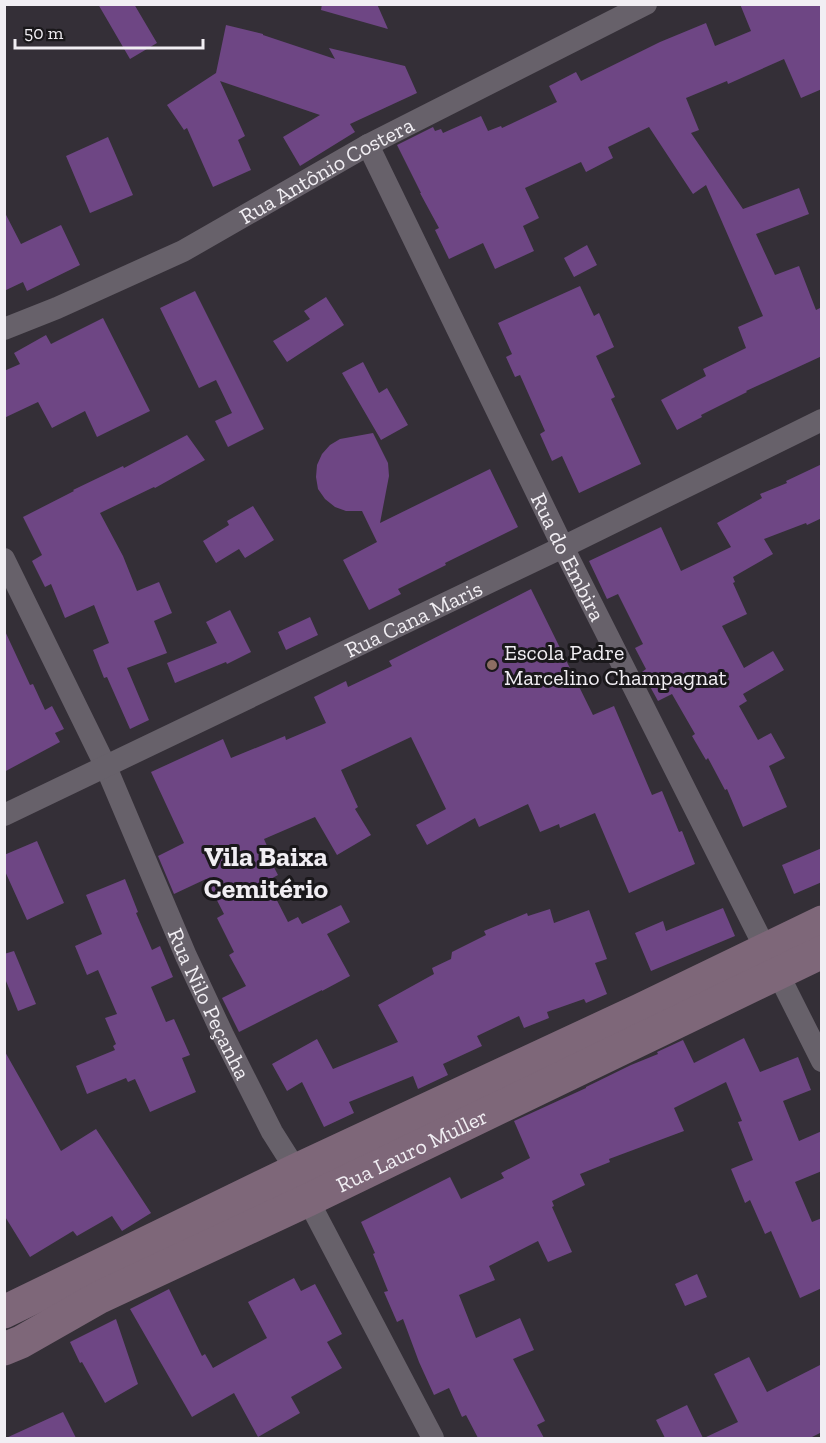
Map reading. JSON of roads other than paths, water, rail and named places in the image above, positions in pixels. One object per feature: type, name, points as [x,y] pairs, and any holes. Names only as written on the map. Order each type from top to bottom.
[{"type":"street","name":"Rua Antônio Costera","points":[[4,329],[57,308],[183,251],[368,145],[646,4]]},
{"type":"street","name":"Rua do Embira","points":[[368,145],[563,547],[822,1061]]},
{"type":"street","name":"Rua Cana Maris","points":[[4,815],[822,420]]},
{"type":"street","name":"Rua Nilo Peçanha","points":[[4,560],[106,767],[177,935],[223,1035],[273,1132],[296,1170],[309,1200],[433,1438]]},
{"type":"street","name":"Rua Lauro Muller","points":[[4,1350],[99,1297],[309,1200],[772,961],[822,922]]},
{"type":"street","name":"Rua Lauro Muller","points":[[4,1312],[296,1170],[640,1010],[772,961],[822,952]]},
{"type":"place","name":"Escola Padre Marcelino Champagnat","points":[[492,665]]},
{"type":"district","name":"Vila Baixa Cemitério","points":[[266,872]]}]
